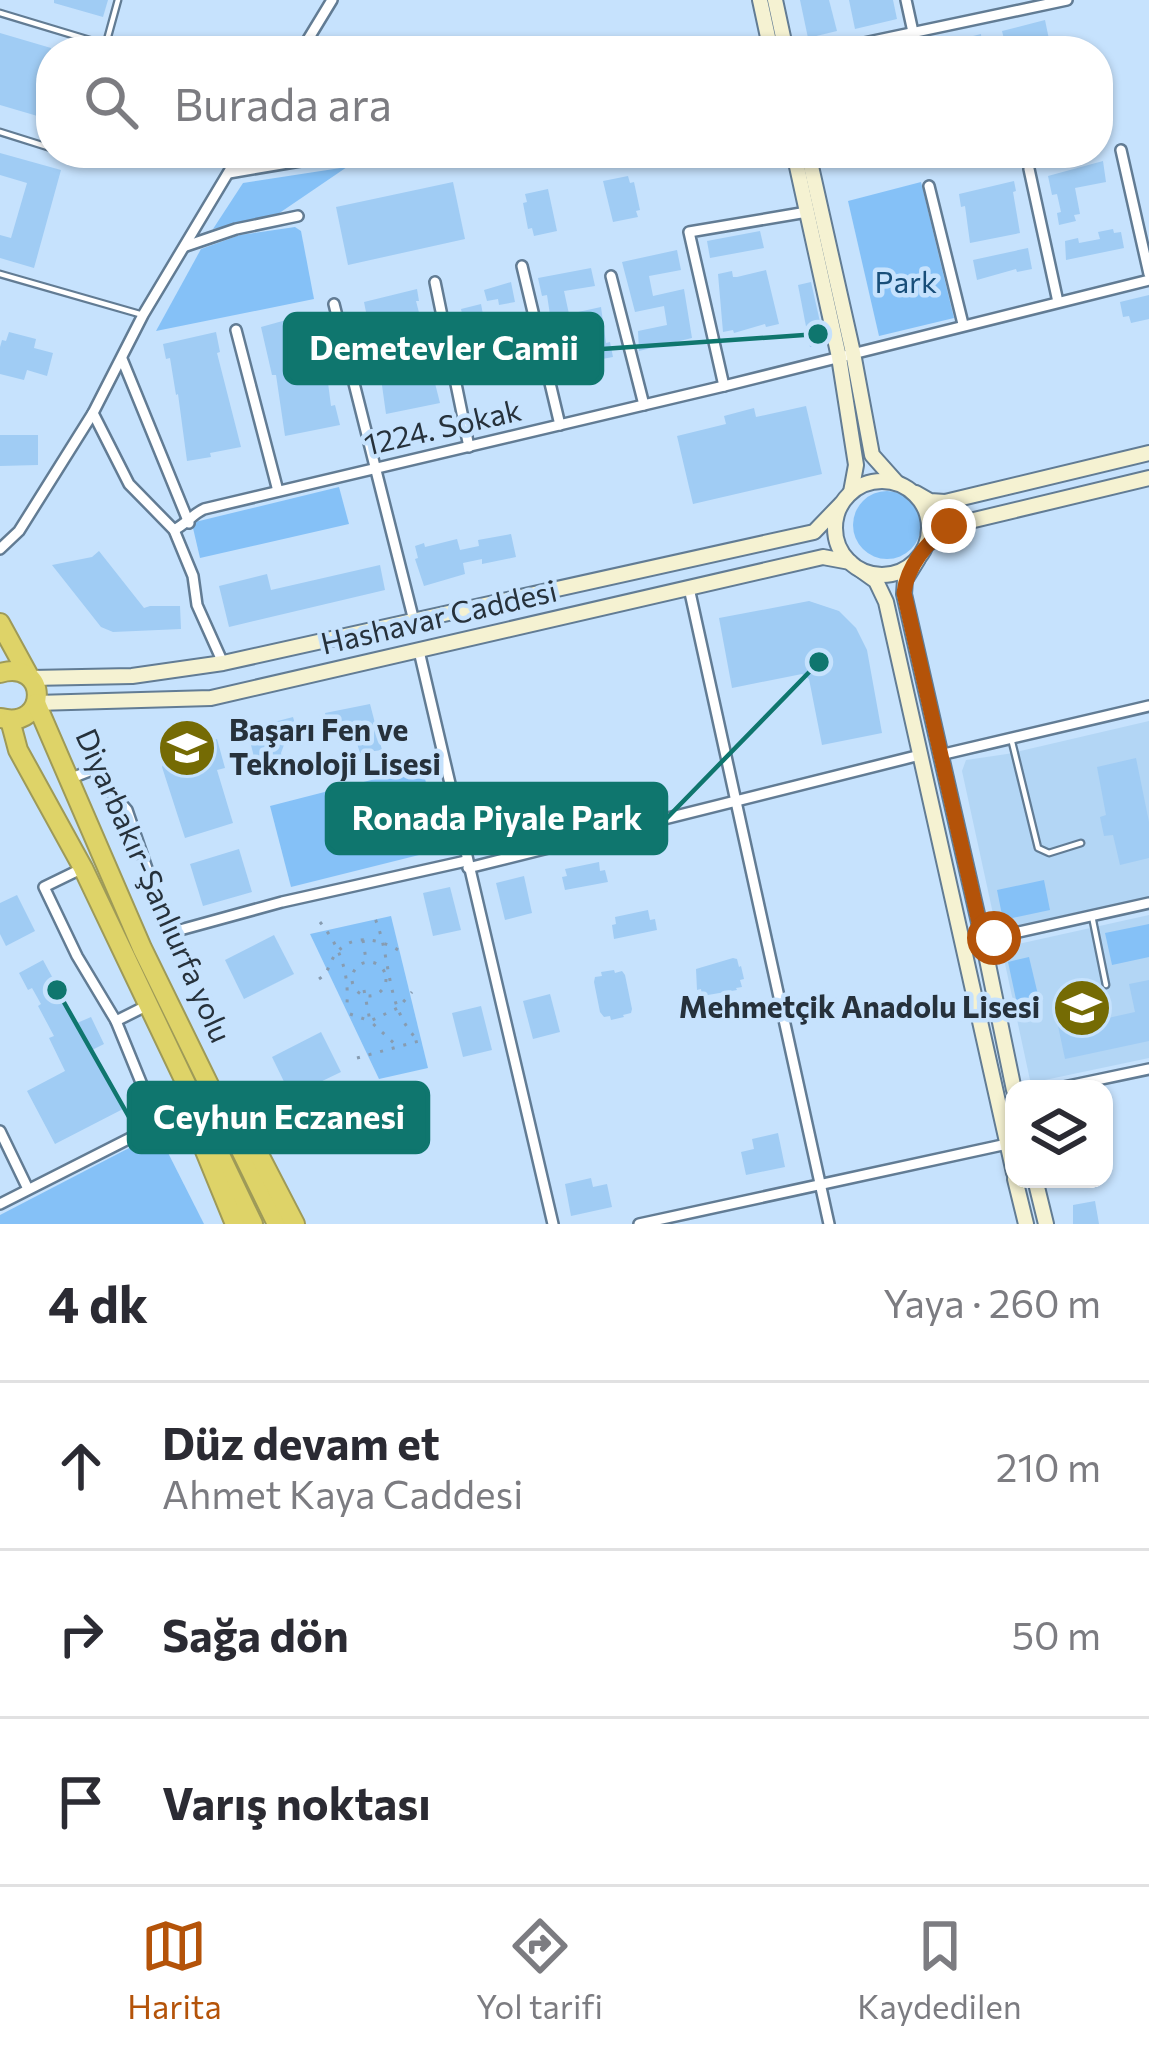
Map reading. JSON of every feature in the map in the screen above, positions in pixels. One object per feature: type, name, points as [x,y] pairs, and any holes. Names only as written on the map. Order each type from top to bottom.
[{"type":"highway","points":[[0,622],[30,677]]},
{"type":"highway","points":[[0,673],[14,670],[30,677]]},
{"type":"highway","name":"Diyarbakır-Şanlıurfa yolu","points":[[30,677],[37,690],[36,703],[142,948],[277,1224]]},
{"type":"highway","points":[[3,719],[25,717],[36,703]]},
{"type":"highway","name":"Diyarbakır-Şanlıurfa yolu","points":[[3,719],[83,868],[253,1224]]},
{"type":"highway","points":[[180,1074],[199,1141],[235,1224]]},
{"type":"highway","points":[[206,1076],[240,1118],[295,1224]]},
{"type":"main road","points":[[760,0],[768,36]]},
{"type":"main road","points":[[776,0],[783,36]]},
{"type":"main road","points":[[799,168],[814,210]]},
{"type":"main road","points":[[810,168],[814,210],[872,455],[922,503],[928,517],[929,532],[905,580],[904,593],[1012,1080]]},
{"type":"main road","points":[[846,355],[856,465],[836,520],[836,536],[856,567],[876,581],[886,602],[1005,1135]]},
{"type":"main road","points":[[30,677],[132,676],[223,663],[814,532],[866,484],[881,481],[930,501],[947,502],[1149,452]]},
{"type":"main road","points":[[856,567],[877,575],[892,574],[906,569],[949,526],[1149,478]]},
{"type":"main road","name":"Hashavar Caddesi","points":[[36,703],[211,698],[823,557],[856,567]]},
{"type":"main road","points":[[1018,1188],[1026,1224]]},
{"type":"main road","points":[[1037,1188],[1046,1224]]},
{"type":"street","points":[[310,36],[332,0]]},
{"type":"street","points":[[907,0],[913,32]]},
{"type":"street","points":[[895,36],[1066,0]]},
{"type":"street","points":[[1121,150],[1149,277]]},
{"type":"street","points":[[0,549],[19,531],[93,413],[143,315],[231,168]]},
{"type":"street","points":[[229,172],[254,168]]},
{"type":"street","points":[[1030,169],[1058,302]]},
{"type":"street","points":[[929,186],[963,324]]},
{"type":"street","points":[[724,386],[689,232],[814,210]]},
{"type":"street","points":[[187,246],[236,229],[298,216]]},
{"type":"street","points":[[522,266],[560,425]]},
{"type":"street","points":[[611,276],[644,405]]},
{"type":"street","name":"1224. Sokak","points":[[174,530],[204,509],[724,386],[1149,277]]},
{"type":"street","points":[[435,282],[469,447]]},
{"type":"street","points":[[334,304],[414,621]]},
{"type":"street","points":[[236,330],[278,491]]},
{"type":"street","points":[[122,359],[188,523]]},
{"type":"street","points":[[93,413],[129,484],[174,530],[193,576],[197,605],[223,663]]},
{"type":"street","points":[[689,588],[829,1224]]},
{"type":"street","points":[[419,650],[553,1224]]},
{"type":"street","points":[[940,755],[1149,706]]},
{"type":"street","points":[[69,779],[92,770],[127,810],[169,933],[281,902],[467,864],[920,755]]},
{"type":"street","points":[[0,1204],[158,1124],[116,1022],[76,956],[44,887],[83,868]]},
{"type":"street","points":[[983,940],[1149,904]]},
{"type":"street","points":[[116,1022],[148,1005]]},
{"type":"street","points":[[1097,1080],[1149,1069]]},
{"type":"street","points":[[0,1131],[28,1190]]},
{"type":"street","points":[[639,1224],[1005,1144]]},
{"type":"lane","points":[[108,36],[118,0]]},
{"type":"lane","points":[[0,13],[69,36]]},
{"type":"lane","points":[[0,132],[36,143]]},
{"type":"lane","points":[[0,274],[143,315]]},
{"type":"lane","points":[[1011,738],[1038,848],[1049,853],[1081,843]]},
{"type":"lane","points":[[1092,916],[1106,986]]},
{"type":"path","points":[[357,1058],[419,1041],[402,1020],[385,943],[371,912]]},
{"type":"path","points":[[320,922],[339,951],[347,1004]]},
{"type":"path","points":[[362,940],[366,962]]},
{"type":"path","points":[[319,980],[339,951],[362,940],[400,951]]},
{"type":"path","points":[[377,964],[386,978],[379,992],[364,993],[354,988],[356,967],[377,964]]},
{"type":"path","points":[[370,1021],[398,1008],[412,992]]},
{"type":"path","points":[[364,993],[370,1021]]},
{"type":"path","points":[[350,1014],[377,1025],[398,1046]]},
{"type":"shaded area","points":[[1149,721],[1149,897],[1003,928],[995,923],[962,771],[966,760]]},
{"type":"shaded area","name":"Mehmetçik Anadolu Lisesi","points":[[1149,915],[1149,1058],[1030,1080],[1004,959],[1009,946]]},
{"type":"green space","points":[[346,168],[275,216],[213,229],[243,183]]},
{"type":"green space","name":"Park","points":[[921,182],[954,318],[879,336],[848,201]]},
{"type":"green space","points":[[295,227],[301,231],[314,299],[156,331],[201,249],[240,235]]},
{"type":"green space","points":[[339,487],[349,524],[200,558],[195,522]]},
{"type":"green space","points":[[887,491],[911,501],[921,525],[911,549],[887,559],[863,549],[853,525],[863,501]]},
{"type":"green space","points":[[422,767],[443,849],[291,887],[270,806]]},
{"type":"green space","points":[[1044,880],[1050,910],[1003,920],[997,890]]},
{"type":"green space","points":[[391,916],[428,1068],[379,1079],[310,934]]},
{"type":"green space","points":[[1149,924],[1149,957],[1112,965],[1105,933]]},
{"type":"green space","points":[[1029,957],[1039,999],[1017,1004],[1008,962]]},
{"type":"green space","points":[[158,1133],[204,1224],[0,1224],[0,1215]]},
{"type":"building","points":[[54,0],[108,0],[103,17]]},
{"type":"building","points":[[800,0],[829,0],[837,31],[808,36]]},
{"type":"building","points":[[849,0],[893,0],[897,19],[855,29]]},
{"type":"building","points":[[1045,20],[1048,36],[1003,36],[1002,31]]},
{"type":"building","points":[[0,33],[36,44],[36,116],[0,105]]},
{"type":"building","points":[[0,153],[36,163],[36,168],[61,170],[34,268],[0,258],[0,235],[11,238],[27,183],[0,175]]},
{"type":"building","points":[[1077,168],[1104,168],[1106,182],[1075,188],[1080,214],[1074,215],[1076,221],[1059,225],[1057,194],[1052,195],[1048,176]]},
{"type":"building","points":[[628,176],[634,182],[638,217],[613,222],[603,181]]},
{"type":"building","points":[[1014,181],[1020,233],[970,243],[959,194]]},
{"type":"building","points":[[453,182],[465,239],[348,265],[336,207]]},
{"type":"building","points":[[548,189],[557,231],[534,236],[532,228],[528,229],[525,194]]},
{"type":"building","points":[[760,231],[764,248],[710,258],[707,241]]},
{"type":"building","points":[[1098,232],[1121,232],[1124,248],[1066,260],[1065,241],[1100,239]]},
{"type":"building","points":[[1028,248],[1032,269],[977,280],[973,260]]},
{"type":"building","points":[[677,250],[681,270],[649,276],[653,296],[684,289],[692,338],[639,351],[638,331],[667,325],[664,306],[635,312],[622,262]]},
{"type":"building","points":[[591,268],[595,286],[564,291],[569,314],[601,307],[613,357],[558,367],[556,347],[586,341],[582,321],[552,328],[547,295],[542,296],[538,278]]},
{"type":"building","points":[[766,270],[779,324],[723,332],[718,274],[732,271],[737,277]]},
{"type":"building","points":[[511,282],[515,302],[487,301],[484,290]]},
{"type":"building","points":[[811,282],[825,344],[810,347],[798,285]]},
{"type":"building","points":[[417,289],[422,332],[440,403],[386,414],[382,371],[364,302]]},
{"type":"building","points":[[1149,295],[1149,319],[1131,323],[1129,316],[1123,317],[1120,302]]},
{"type":"building","points":[[481,304],[486,330],[517,325],[522,359],[527,358],[531,374],[474,385],[471,366],[501,360],[498,339],[466,346],[461,309]]},
{"type":"building","points":[[315,312],[323,375],[327,375],[331,406],[335,405],[340,425],[285,436],[276,375],[272,375],[261,327]]},
{"type":"building","points":[[9,332],[36,339],[34,348],[53,353],[47,376],[27,370],[24,380],[0,374],[0,347]]},
{"type":"building","points":[[216,332],[241,447],[187,461],[178,394],[163,344]]},
{"type":"building","points":[[806,406],[822,474],[693,504],[677,436],[726,424],[724,416],[754,408],[756,417]]},
{"type":"building","points":[[0,435],[38,435],[38,465],[0,466]]},
{"type":"building","points":[[511,534],[516,557],[463,563],[465,574],[424,586],[415,546],[457,539],[460,550],[479,546],[478,540]]},
{"type":"building","points":[[99,551],[144,608],[180,606],[181,629],[113,632],[101,627],[52,565],[92,557]]},
{"type":"building","points":[[380,565],[385,590],[229,627],[219,586],[267,574],[271,590]]},
{"type":"building","points":[[809,601],[839,611],[856,628],[867,650],[882,733],[822,745],[809,679],[802,674],[732,688],[719,618]]},
{"type":"building","points":[[370,704],[382,750],[360,753],[354,734],[347,730],[329,734],[325,713]]},
{"type":"building","points":[[293,717],[299,738],[285,742],[281,753],[285,770],[259,777],[247,729]]},
{"type":"building","points":[[217,739],[225,768],[217,770],[233,823],[185,838],[162,767],[176,749]]},
{"type":"building","points":[[1136,758],[1149,822],[1149,858],[1120,865],[1113,835],[1104,836],[1100,817],[1106,815],[1097,767]]},
{"type":"building","points":[[239,849],[252,892],[203,906],[190,864]]},
{"type":"building","points":[[599,862],[608,882],[565,890],[565,869]]},
{"type":"building","points":[[524,876],[532,913],[505,920],[496,883]]},
{"type":"building","points":[[450,887],[461,930],[433,936],[423,893]]},
{"type":"building","points":[[17,895],[35,931],[6,946],[0,934],[0,903]]},
{"type":"building","points":[[648,910],[657,930],[614,939],[615,917]]},
{"type":"building","points":[[274,935],[294,974],[244,999],[225,960]]},
{"type":"building","points":[[733,958],[741,966],[742,987],[702,996],[696,969]]},
{"type":"building","points":[[43,960],[77,1023],[91,1017],[104,1044],[92,1050],[123,1109],[55,1144],[27,1091],[65,1071],[49,1038],[54,1036],[41,1004],[19,973]]},
{"type":"building","points":[[601,972],[625,975],[632,1009],[611,1020],[600,1012],[594,982]]},
{"type":"building","points":[[1149,980],[1149,1041],[1065,1059],[1053,1002],[1084,996],[1090,1022],[1135,1012],[1129,984]]},
{"type":"building","points":[[550,994],[560,1032],[533,1039],[523,1001]]},
{"type":"building","points":[[481,1006],[492,1050],[463,1057],[452,1013]]},
{"type":"building","points":[[321,1032],[341,1072],[291,1096],[272,1057]]},
{"type":"building","points":[[778,1133],[785,1167],[746,1175],[741,1152],[754,1149],[752,1139]]},
{"type":"building","points":[[591,1178],[593,1187],[607,1184],[612,1207],[571,1216],[565,1184]]},
{"type":"building","points":[[1095,1201],[1099,1224],[1073,1224],[1073,1205]]},
{"type":"place","name":"Demetevler Camii","points":[[818,334]]},
{"type":"place","name":"Ronada Piyale Park","points":[[819,662]]},
{"type":"place","name":"Başarı Fen ve Teknoloji Lisesi","points":[[187,748]]},
{"type":"place","name":"Ceyhun Eczanesi","points":[[57,990]]},
{"type":"place","name":"Mehmetçik Anadolu Lisesi","points":[[1082,1008]]},
{"type":"route","points":[[949,526],[926,547],[905,580],[904,593],[983,940],[994,938]]}]
